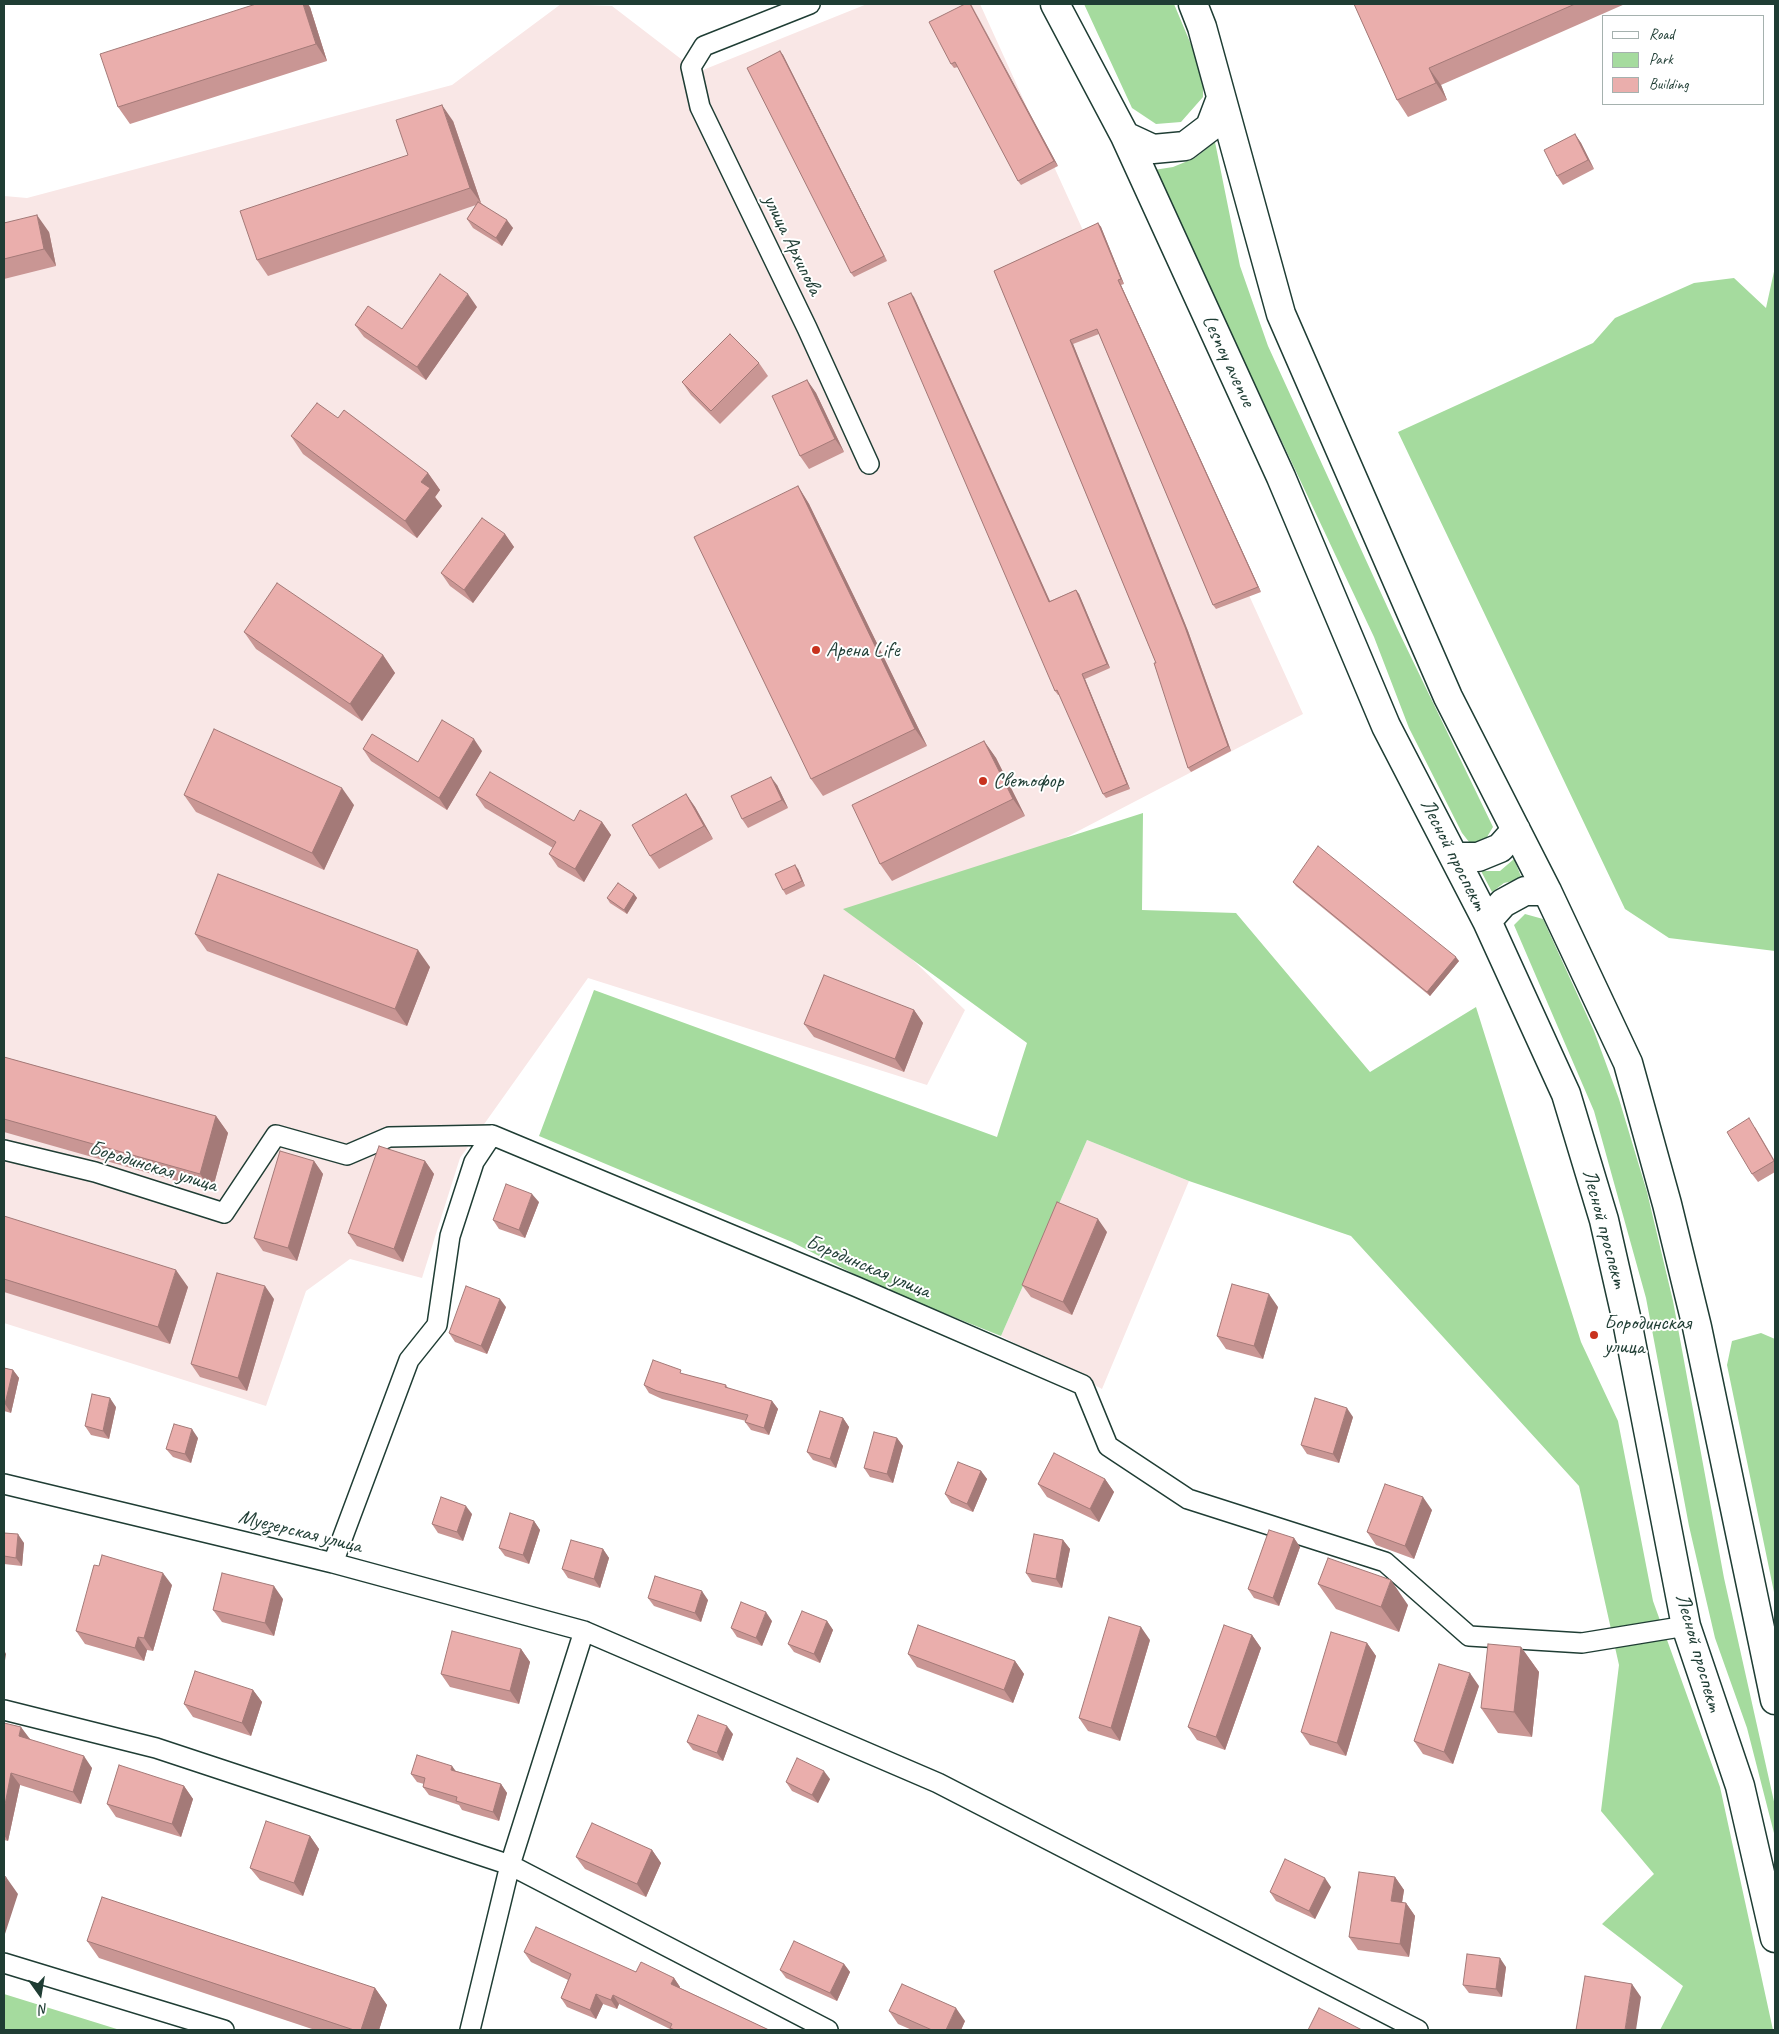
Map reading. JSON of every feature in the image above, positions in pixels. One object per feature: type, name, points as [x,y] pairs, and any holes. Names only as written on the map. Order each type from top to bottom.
[{"type":"main road","points":[[1055,4],[1125,136],[1153,149],[1184,146],[1210,127],[1222,98]]},
{"type":"main road","points":[[1193,4],[1222,98],[1281,314],[1448,697],[1547,891],[1628,1063],[1667,1204],[1697,1327],[1775,1700]]},
{"type":"main road","name":"Лесной проспект","points":[[1125,136],[1281,477],[1386,726],[1487,921],[1566,1094],[1604,1220],[1627,1321],[1686,1626],[1740,1786],[1775,1938]]},
{"type":"main road","points":[[1454,858],[1478,857],[1500,848],[1516,830]]},
{"type":"main road","points":[[1487,921],[1503,902],[1525,892],[1547,891]]},
{"type":"street","name":"улица Архипова","points":[[810,4],[704,46],[691,67],[700,108],[807,328],[869,464]]},
{"type":"street","name":"Бородинская улица","points":[[4,1150],[95,1172],[224,1213],[276,1135],[346,1155],[389,1137],[492,1134],[857,1287],[1083,1385],[1108,1446],[1188,1499],[1385,1562],[1469,1636],[1582,1643],[1686,1626]]},
{"type":"street","points":[[333,1563],[409,1360],[437,1325],[450,1236],[474,1162],[492,1134]]},
{"type":"street","name":"Муезерская улица","points":[[4,1484],[333,1563],[584,1631],[938,1784],[1418,2030]]},
{"type":"street","points":[[470,2030],[510,1865],[584,1631]]},
{"type":"street","points":[[4,1710],[156,1748],[510,1865],[828,2030]]},
{"type":"street","points":[[4,1963],[224,2030]]},
{"type":"shaded area","points":[[561,4],[612,6],[698,72],[867,4],[980,4],[1303,714],[1059,841],[868,917],[965,1010],[927,1085],[588,978],[460,1158],[422,1278],[350,1259],[306,1291],[266,1406],[4,1323],[4,196],[27,198],[452,85]]},
{"type":"shaded area","points":[[1087,1140],[1189,1181],[1102,1389],[1001,1336]]},
{"type":"green space","points":[[1084,4],[1174,4],[1203,73],[1203,97],[1181,122],[1156,124],[1132,108]]},
{"type":"green space","points":[[1215,142],[1240,266],[1268,346],[1397,628],[1493,827],[1484,842],[1473,847],[1462,833],[1409,728],[1374,637],[1154,170],[1173,167],[1195,158]]},
{"type":"green space","points":[[1775,267],[1775,951],[1669,938],[1625,909],[1398,432],[1593,343],[1615,318],[1694,283],[1734,278],[1766,308]]},
{"type":"green space","points":[[1143,813],[1142,910],[1236,913],[1370,1072],[1476,1007],[1581,1342],[1618,1421],[1653,1601],[1720,1787],[1773,2030],[1660,2030],[1683,1986],[1602,1924],[1654,1874],[1601,1811],[1619,1665],[1579,1486],[1351,1236],[1189,1181],[1087,1140],[1001,1336],[881,1288],[792,1242],[539,1136],[594,990],[997,1137],[1027,1043],[843,909]]},
{"type":"green space","points":[[1514,859],[1522,879],[1504,883],[1492,892],[1481,871],[1500,871]]},
{"type":"green space","points":[[1525,914],[1543,919],[1594,1031],[1619,1099],[1647,1192],[1673,1301],[1724,1578],[1775,1806],[1775,1837],[1747,1728],[1715,1638],[1689,1526],[1646,1298],[1594,1111],[1514,925]]},
{"type":"green space","points":[[1761,1333],[1775,1339],[1775,1597],[1727,1365],[1732,1341]]},
{"type":"green space","points":[[4,1994],[120,2030],[4,2030]]},
{"type":"building","points":[[256,4],[303,4],[316,44],[118,107],[100,54]]},
{"type":"building","points":[[965,4],[970,4],[1054,161],[1018,181],[955,62],[951,64],[929,22]]},
{"type":"building","points":[[1354,4],[1575,4],[1429,68],[1436,83],[1397,100]]},
{"type":"building","points":[[780,51],[884,256],[851,273],[747,68]]},
{"type":"building","points":[[442,105],[470,188],[257,260],[240,211],[408,155],[396,120]]},
{"type":"building","points":[[1575,134],[1588,160],[1557,176],[1544,150]]},
{"type":"building","points":[[478,202],[507,220],[496,238],[467,219]]},
{"type":"building","points":[[37,215],[44,249],[4,259],[4,223]]},
{"type":"building","points":[[1098,223],[1121,279],[1118,280],[1258,587],[1213,605],[1097,329],[1070,340],[1185,627],[1228,746],[1188,768],[1154,663],[1156,663],[994,271]]},
{"type":"building","points":[[440,274],[468,294],[417,367],[355,325],[368,306],[402,329]]},
{"type":"building","points":[[911,293],[1049,602],[1076,590],[1107,664],[1082,674],[1127,784],[1103,794],[1057,690],[1055,691],[888,303]]},
{"type":"building","points":[[730,334],[759,363],[711,411],[682,382]]},
{"type":"building","points":[[807,380],[835,439],[800,456],[772,396]]},
{"type":"building","points":[[317,403],[338,418],[344,410],[428,473],[421,482],[430,488],[405,521],[291,436]]},
{"type":"building","name":"Арена Life","points":[[798,486],[915,729],[811,779],[694,537]]},
{"type":"building","points":[[482,518],[505,534],[464,590],[441,573]]},
{"type":"building","points":[[277,583],[383,655],[350,704],[244,632]]},
{"type":"building","points":[[442,720],[474,739],[439,798],[363,749],[372,734],[418,762]]},
{"type":"building","points":[[214,729],[342,788],[312,853],[184,795]]},
{"type":"building","points":[[984,741],[1013,799],[880,864],[852,805]]},
{"type":"building","points":[[490,772],[574,821],[580,810],[602,822],[575,869],[549,854],[556,842],[476,795]]},
{"type":"building","points":[[771,777],[782,800],[742,819],[731,796]]},
{"type":"building","points":[[686,794],[704,826],[650,856],[632,825]]},
{"type":"building","points":[[1318,846],[1456,957],[1427,992],[1293,882]]},
{"type":"building","points":[[795,865],[802,881],[783,890],[775,874]]},
{"type":"building","points":[[218,874],[418,950],[395,1009],[195,934]]},
{"type":"building","points":[[618,883],[634,894],[624,910],[607,898]]},
{"type":"building","points":[[824,975],[914,1010],[895,1059],[804,1024]]},
{"type":"building","points":[[4,1057],[216,1116],[200,1174],[4,1119]]},
{"type":"building","points":[[1749,1118],[1774,1161],[1752,1174],[1727,1132]]},
{"type":"building","points":[[379,1146],[425,1161],[394,1249],[348,1233]]},
{"type":"building","points":[[280,1151],[314,1161],[288,1248],[254,1238]]},
{"type":"building","points":[[506,1184],[532,1194],[519,1230],[493,1220]]},
{"type":"building","points":[[1057,1202],[1098,1219],[1063,1302],[1022,1285]]},
{"type":"building","points":[[4,1216],[176,1270],[158,1327],[4,1279]]},
{"type":"building","points":[[217,1273],[265,1286],[238,1378],[191,1364]]},
{"type":"building","points":[[1232,1284],[1269,1294],[1254,1346],[1217,1336]]},
{"type":"building","points":[[466,1286],[500,1299],[481,1346],[449,1333]]},
{"type":"building","points":[[653,1360],[681,1370],[680,1373],[726,1385],[725,1387],[772,1401],[764,1428],[745,1422],[748,1415],[657,1391],[644,1385]]},
{"type":"building","points":[[4,1368],[13,1370],[5,1404],[4,1404]]},
{"type":"building","points":[[92,1394],[110,1398],[103,1431],[85,1426]]},
{"type":"building","points":[[1315,1398],[1347,1408],[1333,1454],[1301,1445]]},
{"type":"building","points":[[820,1411],[843,1418],[830,1459],[807,1452]]},
{"type":"building","points":[[174,1424],[192,1429],[185,1454],[166,1449]]},
{"type":"building","points":[[874,1432],[897,1438],[887,1474],[864,1468]]},
{"type":"building","points":[[1054,1453],[1105,1479],[1090,1509],[1038,1484]]},
{"type":"building","points":[[958,1462],[981,1471],[967,1504],[945,1494]]},
{"type":"building","points":[[1385,1484],[1423,1497],[1405,1546],[1367,1532]]},
{"type":"building","points":[[441,1497],[466,1506],[457,1532],[432,1524]]},
{"type":"building","points":[[510,1513],[534,1521],[523,1555],[499,1548]]},
{"type":"building","points":[[1269,1530],[1294,1538],[1273,1598],[1248,1589]]},
{"type":"building","points":[[4,1533],[18,1534],[16,1558],[4,1556]]},
{"type":"building","points":[[1034,1534],[1063,1540],[1056,1579],[1026,1573]]},
{"type":"building","points":[[571,1540],[603,1549],[594,1579],[562,1569]]},
{"type":"building","points":[[102,1555],[163,1573],[144,1638],[138,1637],[135,1648],[76,1631],[94,1565],[99,1566]]},
{"type":"building","points":[[1328,1558],[1391,1580],[1381,1607],[1318,1584]]},
{"type":"building","points":[[222,1573],[274,1586],[265,1623],[213,1610]]},
{"type":"building","points":[[655,1576],[702,1591],[695,1613],[648,1598]]},
{"type":"building","points":[[741,1602],[766,1612],[756,1638],[731,1628]]},
{"type":"building","points":[[802,1611],[827,1621],[814,1654],[788,1644]]},
{"type":"building","points":[[1109,1617],[1141,1627],[1111,1728],[1079,1718]]},
{"type":"building","points":[[918,1625],[1015,1661],[1004,1690],[908,1654]]},
{"type":"building","points":[[1224,1625],[1252,1635],[1216,1737],[1188,1727]]},
{"type":"building","points":[[452,1631],[521,1649],[510,1691],[441,1674]]},
{"type":"building","points":[[1331,1632],[1367,1643],[1337,1743],[1301,1732]]},
{"type":"building","points":[[1488,1644],[1521,1647],[1514,1712],[1481,1708]]},
{"type":"building","points":[[1439,1664],[1470,1673],[1444,1752],[1414,1741]]},
{"type":"building","points":[[195,1671],[253,1690],[242,1723],[184,1704]]},
{"type":"building","points":[[698,1715],[727,1726],[717,1753],[687,1742]]},
{"type":"building","points":[[4,1723],[21,1727],[19,1736],[84,1756],[73,1792],[11,1773],[4,1810]]},
{"type":"building","points":[[417,1755],[452,1766],[451,1770],[501,1784],[493,1812],[456,1801],[457,1797],[423,1787],[425,1778],[411,1774]]},
{"type":"building","points":[[797,1758],[824,1771],[812,1795],[786,1782]]},
{"type":"building","points":[[119,1765],[184,1786],[172,1824],[107,1804]]},
{"type":"building","points":[[266,1821],[310,1836],[294,1883],[250,1868]]},
{"type":"building","points":[[592,1823],[652,1850],[637,1884],[576,1857]]},
{"type":"building","points":[[1285,1859],[1325,1878],[1309,1911],[1270,1892]]},
{"type":"building","points":[[1359,1872],[1395,1877],[1391,1901],[1406,1903],[1400,1944],[1349,1937]]},
{"type":"building","points":[[102,1897],[375,1988],[361,2030],[354,2030],[87,1941]]},
{"type":"building","points":[[536,1927],[636,1972],[641,1962],[674,1978],[671,1984],[769,2030],[675,2030],[670,2028],[672,2024],[613,1995],[611,2000],[596,1994],[590,2010],[561,1998],[571,1974],[524,1952]]},
{"type":"building","points":[[794,1941],[844,1964],[830,1993],[780,1970]]},
{"type":"building","points":[[1467,1954],[1500,1958],[1496,1989],[1463,1985]]},
{"type":"building","points":[[1585,1976],[1632,1984],[1625,2030],[1576,2030]]},
{"type":"building","points":[[902,1984],[956,2008],[946,2030],[932,2030],[889,2011]]},
{"type":"building","points":[[1319,2008],[1362,2030],[1308,2030]]},
{"type":"place","name":"Арена Life","points":[[816,650]]},
{"type":"place","name":"Светофор","points":[[983,781]]},
{"type":"place","name":"Бородинская улица","points":[[1594,1335]]}]
